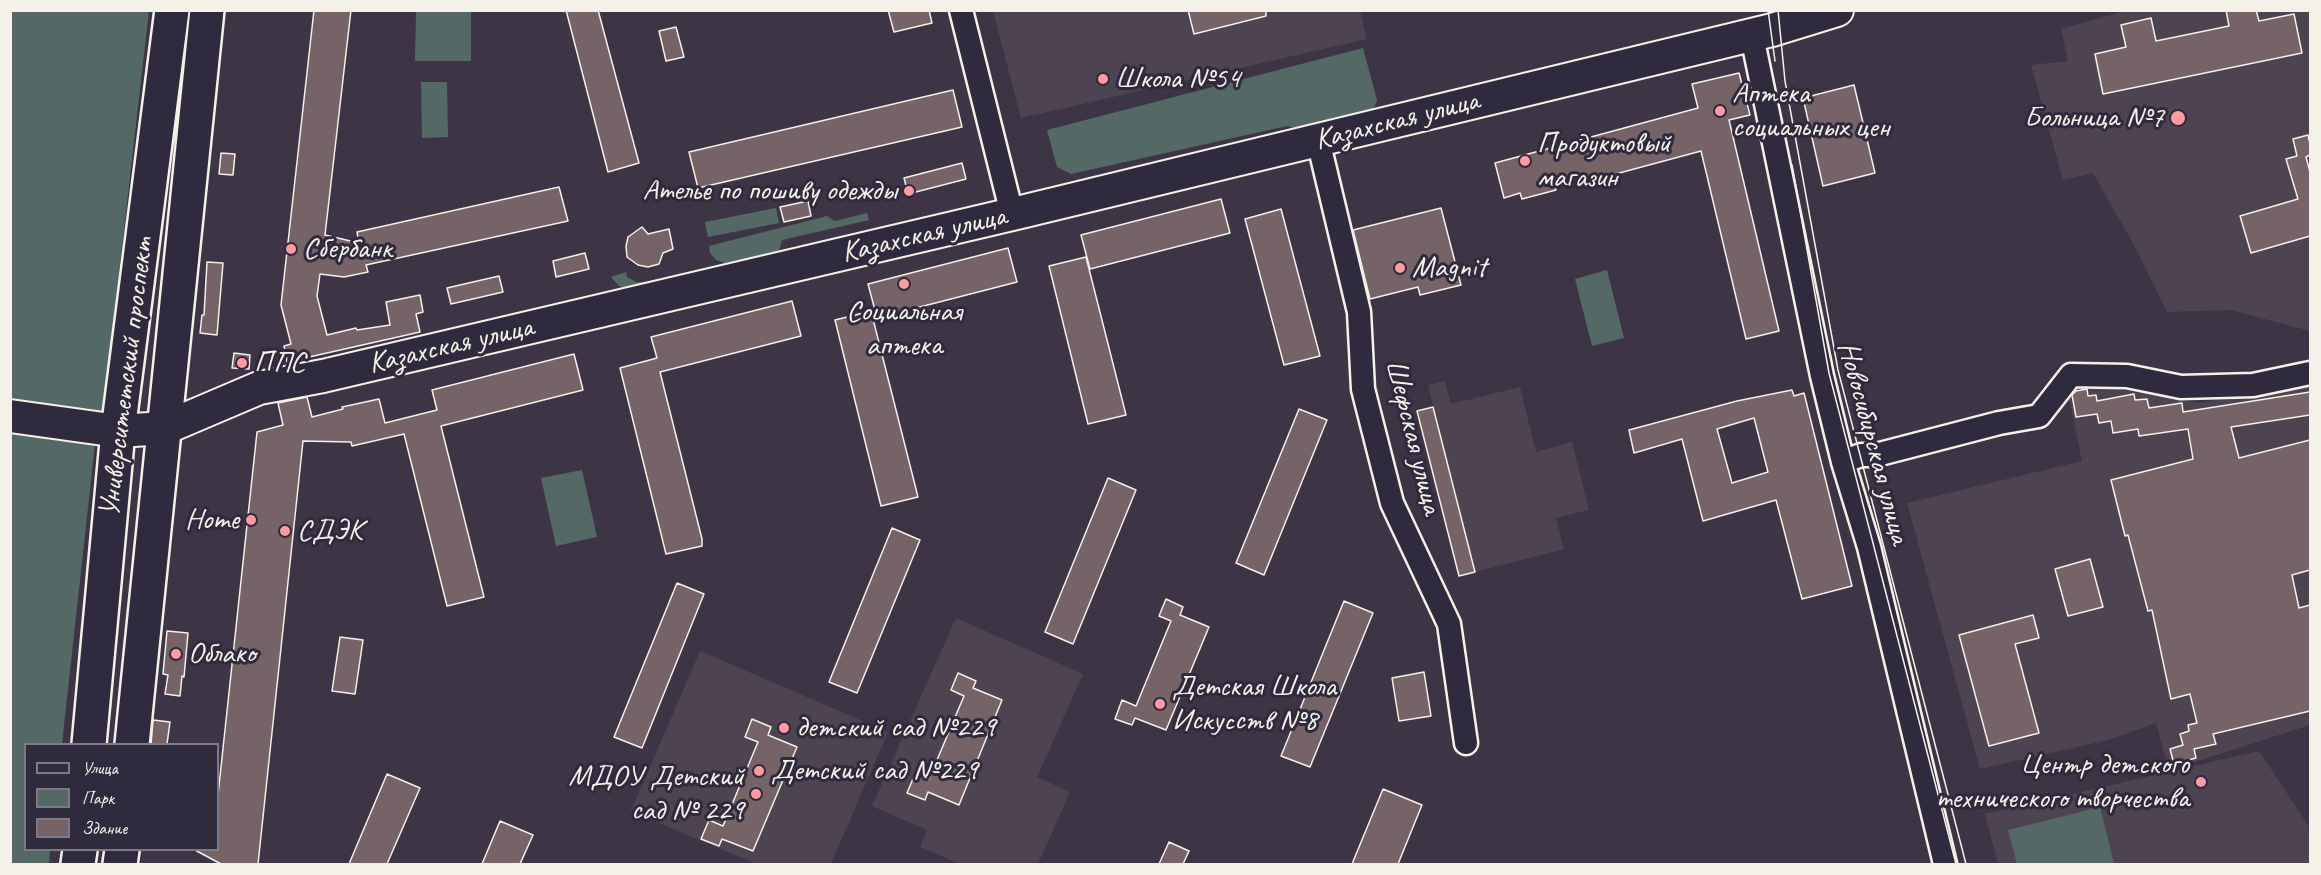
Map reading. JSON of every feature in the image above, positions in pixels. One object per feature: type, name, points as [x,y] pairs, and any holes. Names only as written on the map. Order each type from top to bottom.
[{"type":"highway","name":"Университетский проспект","points":[[89,743],[118,431],[172,10]]},
{"type":"highway","name":"Университетский проспект","points":[[132,743],[207,10]]},
{"type":"main road","name":"Казахская улица","points":[[10,416],[118,431],[165,428],[259,388],[323,376],[1012,214],[1752,36],[1837,10]]},
{"type":"street","points":[[961,10],[1012,214]]},
{"type":"street","name":"Новосибирская улица","points":[[1752,36],[1822,375],[1843,462],[1869,548],[1945,864]]},
{"type":"street","name":"Шефская улица","points":[[1318,140],[1359,312],[1363,389],[1392,503],[1449,624],[1466,742]]},
{"type":"street","points":[[1843,462],[1861,455],[1876,454],[1999,423],[2039,416],[2071,375],[2127,376],[2181,387],[2253,385],[2310,373]]},
{"type":"shaded area","name":"Школа №54","points":[[993,11],[1360,11],[1367,39],[1021,118]]},
{"type":"shaded area","name":"Больница №7","points":[[2125,11],[2310,11],[2310,331],[2231,310],[2167,312],[2134,245],[2093,173],[2063,180],[2031,65],[2068,61],[2061,29]]},
{"type":"shaded area","points":[[1445,381],[1451,404],[1520,387],[1536,452],[1572,442],[1589,510],[1556,518],[1564,549],[1475,572],[1428,385]]},
{"type":"shaded area","points":[[2099,386],[2198,403],[2310,387],[2310,725],[2198,761],[2168,768],[2156,723],[2108,740],[1980,769],[1907,503],[2082,461],[2067,389]]},
{"type":"shaded area","points":[[956,618],[1083,674],[1037,777],[1070,792],[1038,864],[960,864],[920,847],[927,830],[872,806]]},
{"type":"shaded area","name":"Детский сад №229","points":[[700,651],[888,732],[831,864],[756,864],[631,811]]},
{"type":"shaded area","name":"Центр детского технического творчества","points":[[2259,751],[2310,828],[2310,864],[1998,864],[1985,814]]},
{"type":"green space","points":[[11,11],[149,11],[104,404],[102,413],[83,420],[11,410]]},
{"type":"green space","points":[[416,11],[471,11],[471,61],[415,61]]},
{"type":"green space","points":[[1363,48],[1377,100],[1373,110],[1295,128],[1287,126],[1071,174],[1057,167],[1047,130]]},
{"type":"green space","points":[[421,82],[447,82],[448,137],[422,138]]},
{"type":"green space","points":[[776,208],[779,223],[708,237],[705,222]]},
{"type":"green space","points":[[867,213],[869,220],[782,240],[779,251],[728,264],[716,260],[710,253],[709,246],[827,216],[835,221]]},
{"type":"green space","points":[[1607,270],[1624,338],[1592,346],[1575,279]]},
{"type":"green space","points":[[626,272],[627,277],[636,282],[656,283],[630,289],[619,286],[611,277]]},
{"type":"green space","points":[[11,433],[95,444],[62,743],[24,743],[24,851],[50,851],[49,864],[11,864]]},
{"type":"green space","points":[[582,470],[597,537],[556,546],[541,478]]},
{"type":"green space","points":[[2100,807],[2114,864],[2017,864],[2008,830]]},
{"type":"building","points":[[314,10],[351,10],[325,235],[359,243],[357,232],[559,187],[568,221],[366,265],[368,272],[344,277],[320,274],[317,296],[327,335],[356,328],[357,330],[390,325],[386,302],[420,295],[423,312],[416,314],[420,332],[287,362],[284,346],[291,344],[281,305]]},
{"type":"building","points":[[566,10],[598,10],[639,163],[608,172]]},
{"type":"building","points":[[888,10],[929,10],[932,23],[894,32]]},
{"type":"building","points":[[1188,10],[1266,10],[1266,16],[1194,34]]},
{"type":"building","points":[[2226,10],[2256,10],[2259,21],[2294,14],[2302,53],[2103,94],[2095,54],[2126,47],[2121,25],[2151,18],[2156,41],[2229,26]]},
{"type":"building","points":[[676,27],[684,57],[666,61],[659,31]]},
{"type":"building","points":[[1739,73],[1750,115],[1729,120],[1779,331],[1746,339],[1701,151],[1586,182],[1585,176],[1554,184],[1556,190],[1522,199],[1520,193],[1504,198],[1495,163],[1698,108],[1692,84]]},
{"type":"building","points":[[1854,85],[1875,173],[1823,186],[1803,98]]},
{"type":"building","points":[[953,90],[962,127],[698,188],[689,152]]},
{"type":"building","points":[[2308,135],[2310,155],[2306,157],[2310,172],[2310,236],[2251,253],[2240,216],[2298,199],[2286,159],[2297,156],[2293,139]]},
{"type":"building","points":[[221,153],[235,154],[233,175],[219,174]]},
{"type":"building","points":[[962,163],[966,179],[908,194],[904,178]]},
{"type":"building","points":[[1221,199],[1230,233],[1090,269],[1081,235]]},
{"type":"building","points":[[808,201],[811,216],[784,222],[780,207]]},
{"type":"building","points":[[1441,208],[1461,285],[1420,295],[1418,287],[1370,299],[1353,230]]},
{"type":"building","points":[[1281,209],[1320,356],[1284,365],[1245,219]]},
{"type":"building","points":[[642,227],[648,234],[669,229],[673,249],[663,253],[659,264],[648,267],[638,265],[627,257],[628,237]]},
{"type":"building","points":[[1008,248],[1017,282],[877,318],[868,284]]},
{"type":"building","points":[[585,253],[589,269],[556,277],[553,261]]},
{"type":"building","points":[[1086,257],[1126,415],[1088,424],[1049,266]]},
{"type":"building","points":[[207,262],[223,263],[217,335],[200,333],[202,315],[204,315]]},
{"type":"building","points":[[499,276],[503,292],[451,304],[447,288]]},
{"type":"building","points":[[792,301],[801,336],[660,372],[702,539],[702,546],[666,554],[620,368],[657,358],[651,337]]},
{"type":"building","points":[[871,311],[918,497],[881,506],[835,320]]},
{"type":"building","points":[[234,353],[250,355],[249,369],[232,368]]},
{"type":"building","points":[[574,354],[583,390],[441,426],[484,597],[447,606],[404,434],[352,446],[351,442],[303,441],[258,864],[221,864],[197,851],[219,851],[219,786],[257,432],[283,425],[278,403],[307,397],[312,417],[343,409],[342,407],[379,399],[385,423],[437,410],[432,390]]},
{"type":"building","points":[[2087,389],[2088,396],[2096,395],[2097,401],[2134,394],[2135,400],[2147,399],[2149,408],[2182,403],[2183,412],[2310,392],[2310,415],[2231,427],[2239,458],[2310,440],[2310,570],[2292,575],[2299,608],[2310,605],[2310,711],[2213,734],[2216,744],[2194,749],[2196,758],[2174,764],[2170,749],[2183,745],[2180,734],[2189,731],[2188,725],[2197,723],[2190,694],[2171,699],[2152,610],[2148,611],[2111,480],[2193,459],[2188,429],[2139,436],[2138,429],[2113,433],[2111,421],[2099,423],[2097,414],[2076,417],[2072,395],[2076,391]]},
{"type":"building","points":[[1792,390],[1794,396],[1804,393],[1852,586],[1802,599],[1776,500],[1703,521],[1682,439],[1634,453],[1629,430],[1737,401]],"holes":[[[1754,418],[1768,472],[1732,483],[1717,429]]]},
{"type":"building","points":[[1433,407],[1475,572],[1459,576],[1417,411]]},
{"type":"building","points":[[1299,409],[1327,420],[1264,575],[1236,563]]},
{"type":"building","points":[[1108,478],[1136,490],[1073,644],[1045,632]]},
{"type":"building","points":[[892,528],[920,540],[857,693],[829,682]]},
{"type":"building","points":[[2090,559],[2103,607],[2068,616],[2055,569]]},
{"type":"building","points":[[677,583],[704,594],[642,748],[614,737]]},
{"type":"building","points":[[1166,599],[1183,607],[1180,615],[1209,627],[1166,730],[1135,718],[1132,725],[1115,719],[1122,700],[1136,706],[1171,621],[1159,616]]},
{"type":"building","points":[[1344,601],[1373,613],[1310,767],[1281,756]]},
{"type":"building","points":[[2033,615],[2039,638],[2015,644],[2039,733],[1989,746],[1959,635]]},
{"type":"building","name":"Облако","points":[[167,631],[188,633],[180,696],[165,694],[168,675],[163,674]]},
{"type":"building","points":[[340,637],[363,640],[355,694],[332,691]]},
{"type":"building","points":[[1424,672],[1431,716],[1399,721],[1392,678]]},
{"type":"building","points":[[958,673],[976,681],[973,688],[1002,700],[959,805],[928,792],[925,800],[907,793],[915,774],[929,779],[964,696],[951,690]]},
{"type":"building","name":"МДОУ Детский сад № 229","points":[[752,719],[771,727],[768,735],[797,747],[753,851],[722,839],[719,846],[701,839],[709,820],[723,826],[758,742],[745,737]]},
{"type":"building","points":[[153,720],[170,722],[167,743],[151,743]]},
{"type":"building","points":[[387,774],[420,788],[387,864],[349,864]]},
{"type":"building","points":[[1383,789],[1422,805],[1398,864],[1352,864]]},
{"type":"building","points":[[500,821],[533,835],[520,864],[482,864]]},
{"type":"building","points":[[1169,842],[1189,851],[1183,864],[1159,864]]},
{"type":"tram line","points":[[1768,10],[1775,61]]},
{"type":"tram line","points":[[1778,10],[1785,81],[1838,370],[1966,864]]},
{"type":"tram line","points":[[1792,165],[1829,373],[1956,864]]},
{"type":"place","name":"Школа №54","points":[[1103,79]]},
{"type":"place","name":"Аптека социальных цен","points":[[1720,111]]},
{"type":"place","name":"Больница №7","points":[[2178,118]]},
{"type":"place","name":"Продуктовый магазин","points":[[1525,161]]},
{"type":"place","name":"Ателье по пошиву одежды","points":[[909,191]]},
{"type":"place","name":"Сбербанк","points":[[291,249]]},
{"type":"place","name":"Magnit","points":[[1400,268]]},
{"type":"place","name":"Социальная аптека","points":[[904,284]]},
{"type":"place","name":"ППС","points":[[242,363]]},
{"type":"place","name":"Home","points":[[251,520]]},
{"type":"place","name":"СДЭК","points":[[285,531]]},
{"type":"place","name":"Облако","points":[[176,654]]},
{"type":"place","name":"Детская Школа Искусств №8","points":[[1160,704]]},
{"type":"place","name":"детский сад №229","points":[[784,728]]},
{"type":"place","name":"Детский сад №229","points":[[759,771]]},
{"type":"place","name":"Центр детского технического творчества","points":[[2201,782]]},
{"type":"place","name":"МДОУ Детский сад № 229","points":[[756,794]]}]
